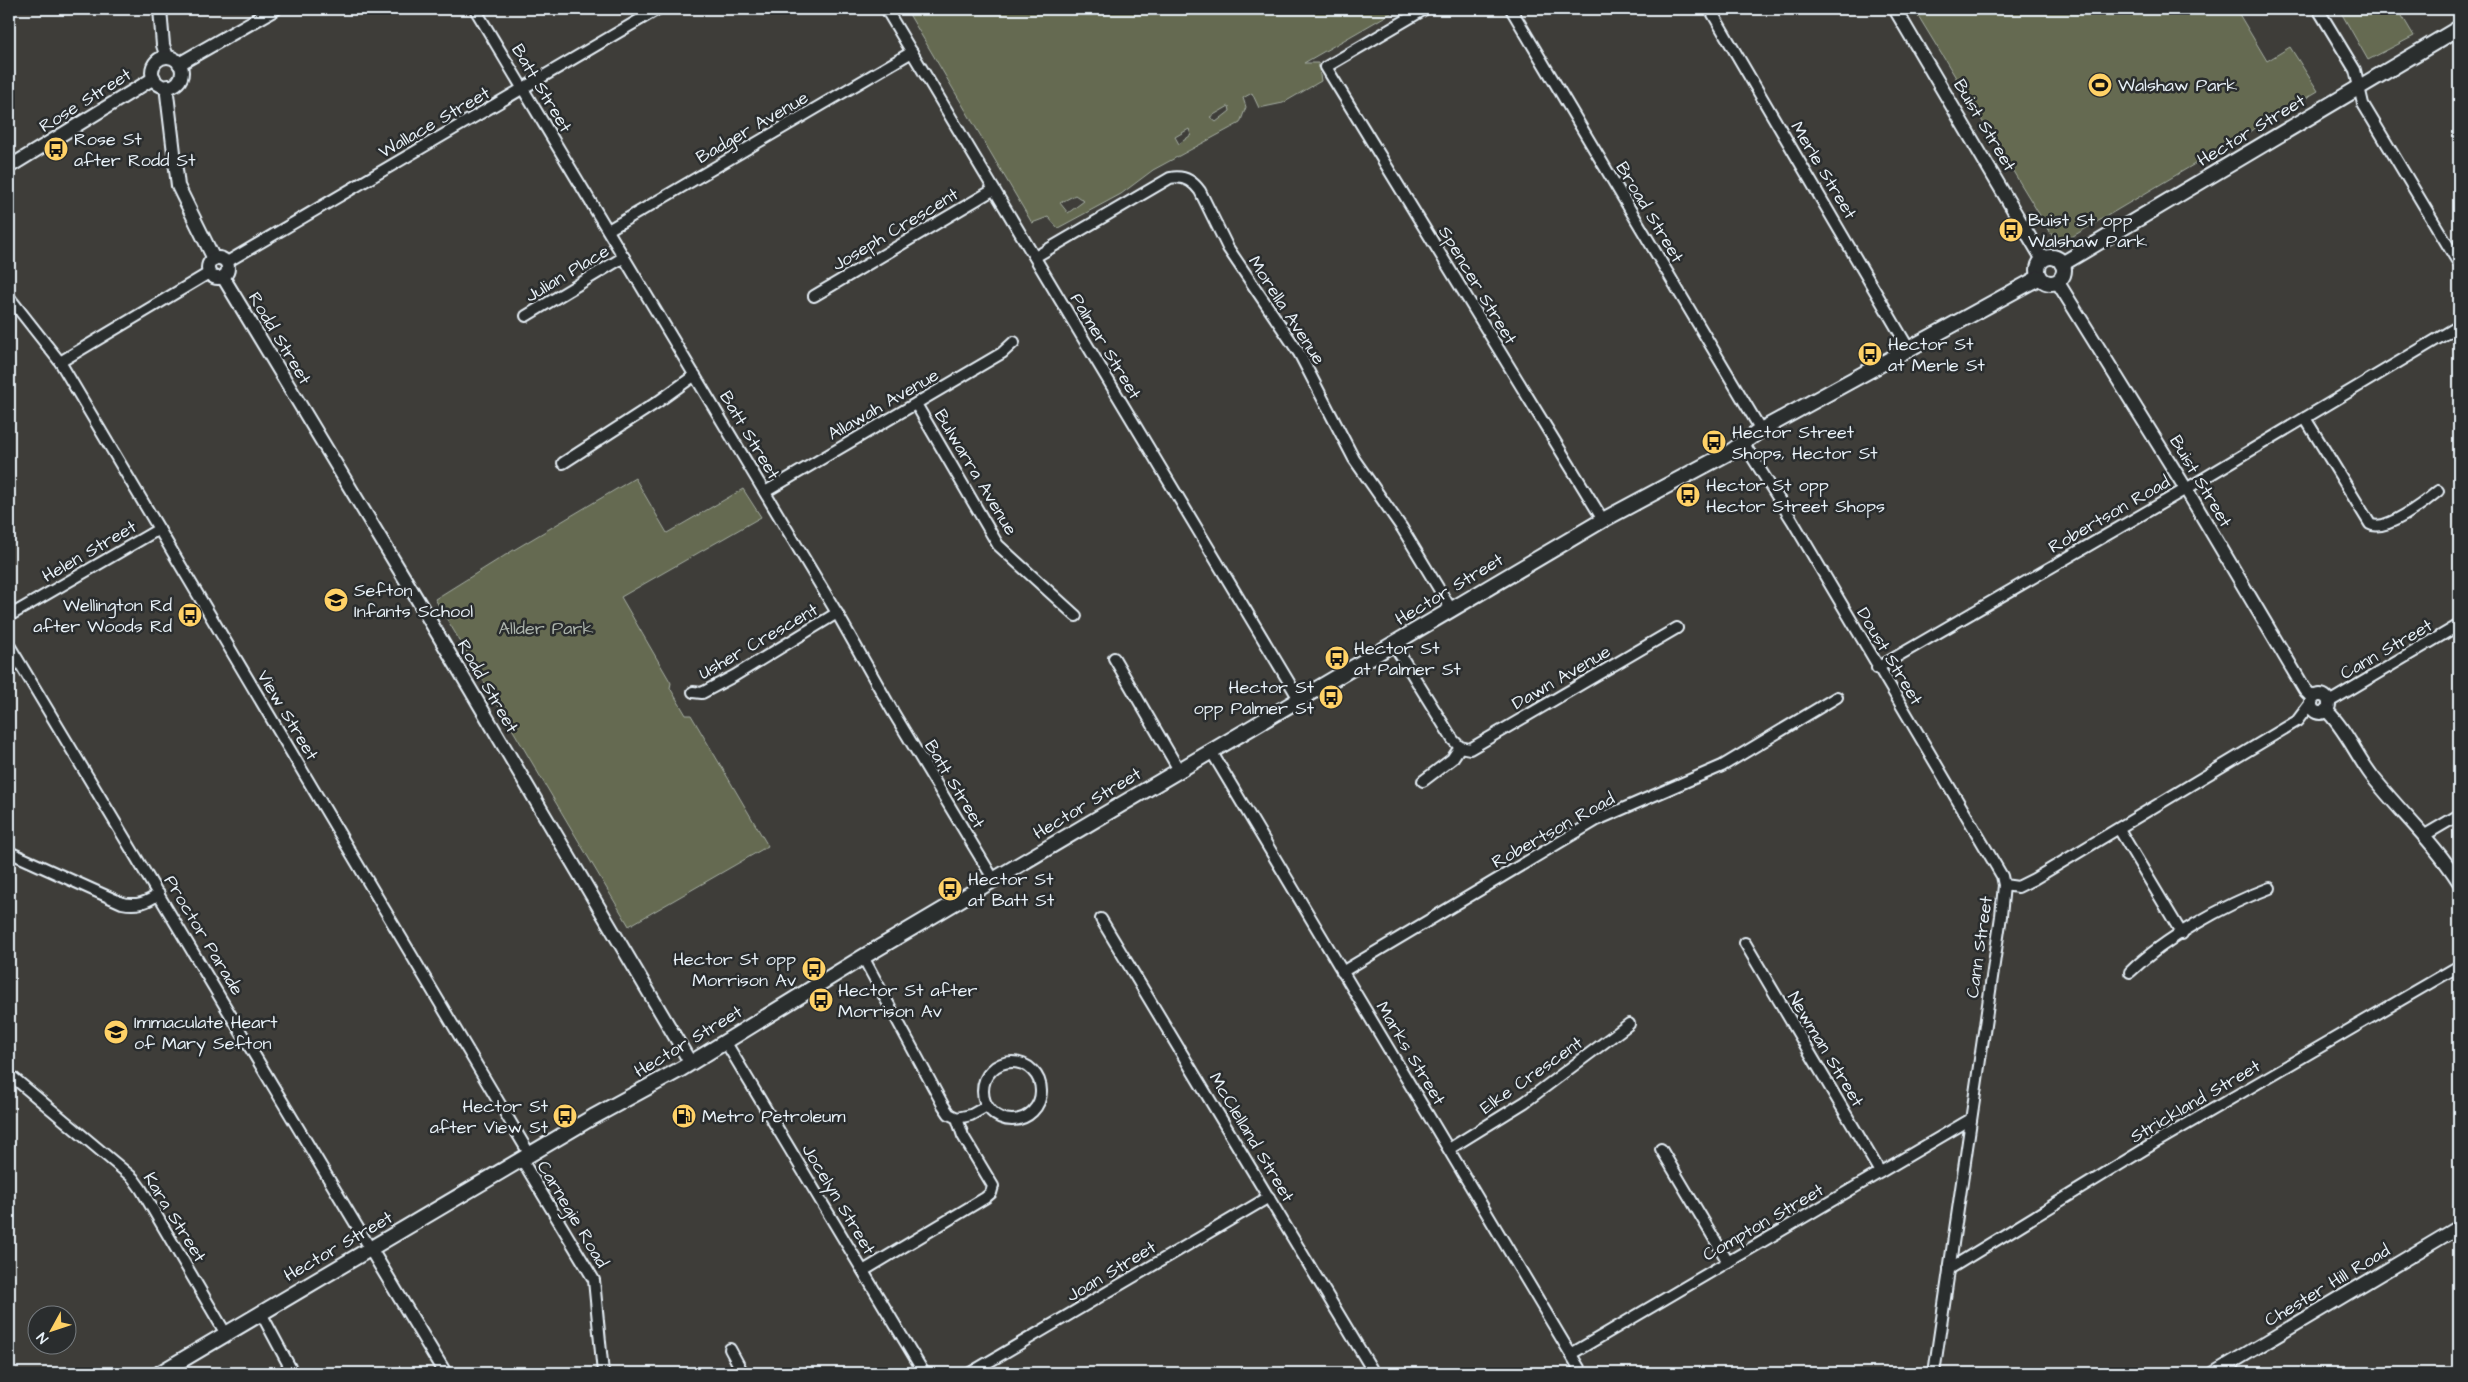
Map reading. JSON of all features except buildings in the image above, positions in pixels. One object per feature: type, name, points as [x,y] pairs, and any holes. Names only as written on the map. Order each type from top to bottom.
[{"type":"main road","name":"Hector Street","points":[[2062,264],[2459,28]]},
{"type":"main road","points":[[2052,258],[2062,264],[2064,272],[2058,282],[2046,282],[2040,277],[2038,270],[2043,260],[2052,258]]},
{"type":"main road","name":"Hector Street","points":[[160,1373],[593,1117],[690,1062],[1602,520],[1744,444],[1761,430],[2040,277]]},
{"type":"street","points":[[160,9],[163,45],[167,57],[179,64],[181,69],[180,78],[168,86],[161,85],[154,78],[152,72],[155,63],[167,57]]},
{"type":"street","points":[[179,64],[275,9]]},
{"type":"street","name":"Batt Street","points":[[475,9],[765,492],[893,712],[994,880]]},
{"type":"street","name":"Wallace Street","points":[[227,262],[658,9]]},
{"type":"street","name":"Palmer Street","points":[[886,9],[1298,699]]},
{"type":"street","name":"Spencer Street","points":[[1425,9],[1326,67],[1602,520]]},
{"type":"street","name":"Broad Street","points":[[1511,9],[1761,430]]},
{"type":"street","name":"Merle Street","points":[[1710,9],[1909,349]]},
{"type":"street","name":"Buist Street","points":[[1895,9],[2043,260]]},
{"type":"street","points":[[2318,9],[2354,70],[2363,104],[2459,264]]},
{"type":"street","name":"Badger Avenue","points":[[608,230],[912,52]]},
{"type":"street","name":"Rose Street","points":[[9,167],[154,78]]},
{"type":"street","points":[[168,86],[166,94],[178,186],[214,258]]},
{"type":"street","name":"Morella Avenue","points":[[1035,257],[1170,178],[1182,177],[1192,182],[1200,191],[1238,264],[1298,354],[1354,459],[1402,528],[1451,609]]},
{"type":"street","name":"Joseph Crescent","points":[[814,296],[993,190]]},
{"type":"street","name":"Julian Place","points":[[526,316],[624,257]]},
{"type":"street","points":[[209,273],[215,278],[223,277],[228,270],[227,262],[223,258],[214,258]]},
{"type":"street","points":[[209,273],[209,264],[214,258]]},
{"type":"street","points":[[60,362],[209,273]]},
{"type":"street","name":"Rodd Street","points":[[223,277],[417,599],[690,1062]]},
{"type":"street","name":"Buist Street","points":[[2058,282],[2186,489],[2312,700]]},
{"type":"street","name":"View Street","points":[[9,298],[60,362],[526,1158]]},
{"type":"street","name":"Robertson Road","points":[[1877,668],[2186,489],[2459,326]]},
{"type":"street","name":"Allawah Avenue","points":[[765,492],[1002,353],[1014,342]]},
{"type":"street","points":[[562,463],[658,401],[694,374]]},
{"type":"street","name":"Bulwarra Avenue","points":[[916,404],[998,545],[1076,616]]},
{"type":"street","points":[[2305,418],[2370,524],[2384,526],[2421,504],[2438,491]]},
{"type":"street","name":"Doust Street","points":[[1744,444],[1792,520],[1877,668],[1995,863],[2004,885]]},
{"type":"street","name":"Helen Street","points":[[9,616],[159,529]]},
{"type":"street","name":"Usher Crescent","points":[[693,692],[702,693],[734,676],[837,613]]},
{"type":"street","name":"Cann Street","points":[[2328,706],[2459,625]]},
{"type":"street","name":"Dawn Avenue","points":[[1460,747],[1470,749],[1476,747],[1677,628]]},
{"type":"street","points":[[1393,643],[1453,740],[1460,747],[1452,759],[1423,781]]},
{"type":"street","name":"Proctor Parade","points":[[9,645],[445,1373]]},
{"type":"street","points":[[1114,658],[1179,770]]},
{"type":"street","points":[[2312,700],[2324,696],[2334,717],[2379,786],[2425,835],[2459,882]]},
{"type":"street","name":"Robertson Road","points":[[1342,972],[1596,820],[1722,766],[1837,697]]},
{"type":"street","name":"Cann Street","points":[[1934,1373],[2004,885],[2018,887],[2119,829],[2297,721],[2312,700]]},
{"type":"street","name":"Marks Street","points":[[1211,751],[1582,1373]]},
{"type":"street","points":[[2425,835],[2459,815]]},
{"type":"street","points":[[2119,829],[2182,934]]},
{"type":"street","points":[[9,852],[122,903],[134,906],[147,902],[159,894]]},
{"type":"street","points":[[2130,972],[2148,954],[2245,897],[2270,888]]},
{"type":"street","name":"McClelland Street","points":[[1101,919],[1374,1373]]},
{"type":"street","name":"Newman Street","points":[[1745,943],[1880,1172]]},
{"type":"street","points":[[864,957],[949,1114],[957,1118],[971,1116],[987,1106]]},
{"type":"street","name":"Strickland Street","points":[[1949,1269],[2153,1144],[2459,966]]},
{"type":"street","name":"Elke Crescent","points":[[1449,1149],[1525,1102],[1630,1024]]},
{"type":"street","name":"Jocelyn Street","points":[[725,1041],[924,1373]]},
{"type":"street","points":[[1010,1062],[1023,1064],[1038,1076],[1042,1096],[1037,1108],[1028,1117],[1015,1121],[1002,1119],[987,1106],[983,1087],[988,1075],[998,1066],[1010,1062]]},
{"type":"street","name":"Kara Street","points":[[9,1074],[133,1178],[226,1334]]},
{"type":"street","points":[[863,1271],[991,1193],[992,1182],[963,1136],[957,1118]]},
{"type":"street","name":"Compton Street","points":[[1571,1354],[1971,1119]]},
{"type":"street","points":[[1661,1149],[1728,1262]]},
{"type":"street","name":"Carnegie Road","points":[[526,1158],[594,1280],[603,1373]]},
{"type":"street","name":"Joan Street","points":[[970,1373],[1269,1197]]},
{"type":"street","name":"Chester Hill Road","points":[[2214,1373],[2232,1368],[2459,1227]]},
{"type":"street","points":[[261,1313],[293,1373]]},
{"type":"street","points":[[730,1349],[743,1373]]},
{"type":"green space","points":[[906,9],[1398,9],[1304,63],[1318,63],[1321,81],[1283,103],[1259,108],[1252,93],[1243,98],[1246,107],[1240,123],[1153,170],[1121,194],[1058,228],[1048,217],[1032,223]],"holes":[[[1229,106],[1230,111],[1216,122],[1210,117]],[[1189,129],[1191,135],[1179,144],[1175,137]],[[1075,195],[1084,201],[1068,213],[1060,203]]]},
{"type":"green space","name":"Walshaw Park","points":[[1914,9],[2236,9],[2267,61],[2290,47],[2318,91],[2058,245]]},
{"type":"green space","points":[[2339,9],[2398,9],[2414,36],[2368,60]]},
{"type":"green space","name":"Allder Park","points":[[635,478],[667,533],[743,489],[761,517],[621,597],[671,683],[670,688],[686,715],[691,715],[768,846],[629,926],[435,599]]},
{"type":"place","name":"Walshaw Park","points":[[2100,85]]},
{"type":"place","name":"Rose St after Rodd St","points":[[56,149]]},
{"type":"place","name":"Buist St opp Walshaw Park","points":[[2011,230]]},
{"type":"place","name":"Hector St at Merle St","points":[[1870,354]]},
{"type":"place","name":"Hector Street Shops, Hector St","points":[[1714,442]]},
{"type":"place","name":"Hector St opp Hector Street Shops","points":[[1688,495]]},
{"type":"place","name":"Sefton Infants School","points":[[336,600]]},
{"type":"place","name":"Wellington Rd after Woods Rd","points":[[190,615]]},
{"type":"place","name":"Hector St at Palmer St","points":[[1337,658]]},
{"type":"place","name":"Hector St opp Palmer St","points":[[1331,697]]},
{"type":"place","name":"Hector St at Batt St","points":[[950,889]]},
{"type":"place","name":"Hector St opp Morrison Av","points":[[814,969]]},
{"type":"place","name":"Hector St after Morrison Av","points":[[821,1000]]},
{"type":"place","name":"Immaculate Heart of Mary Sefton","points":[[116,1032]]},
{"type":"place","name":"Hector St after View St","points":[[565,1116]]},
{"type":"place","name":"Metro Petroleum","points":[[684,1116]]}]
